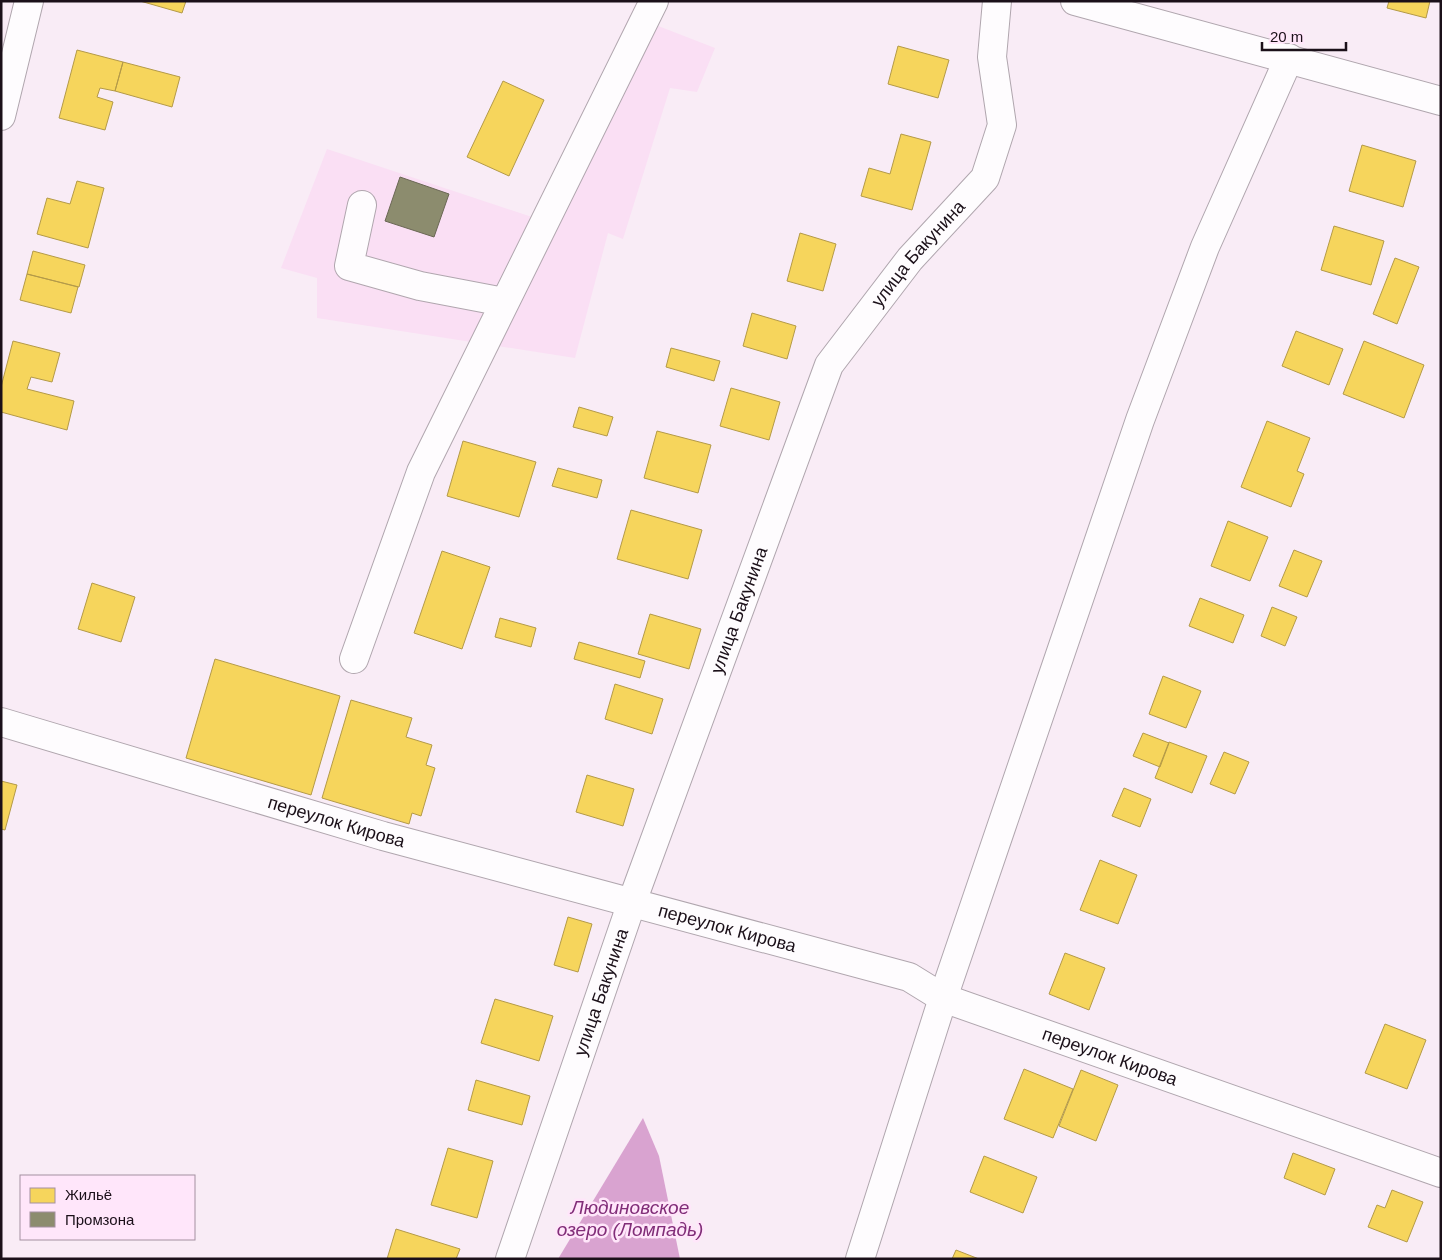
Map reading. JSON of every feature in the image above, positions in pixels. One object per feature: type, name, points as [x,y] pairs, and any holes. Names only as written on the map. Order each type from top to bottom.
[{"type":"street","points":[[1,116],[29,1]]},
{"type":"street","points":[[354,659],[421,472],[654,1]]},
{"type":"street","name":"улица Бакунина","points":[[510,1259],[632,902],[829,366],[910,259],[985,178],[1002,125],[992,57],[998,1]]},
{"type":"street","points":[[1075,1],[1141,10],[1289,58],[1441,100]]},
{"type":"street","points":[[860,1259],[944,998],[1140,420],[1205,247],[1289,58]]},
{"type":"street","points":[[362,205],[350,266],[420,286],[504,302]]},
{"type":"street","name":"переулок Кирова","points":[[1,722],[383,836],[909,977],[944,998],[1441,1173]]},
{"type":"shaded area","points":[[630,15],[715,48],[697,92],[670,88],[623,239],[608,233],[575,358],[317,318],[317,278],[281,268],[327,149],[535,218]]},
{"type":"water","name":"Людиновское озеро (Ломпадь)","points":[[643,1118],[659,1156],[680,1259],[558,1259]]},
{"type":"building: Жильё","points":[[140,1],[186,1],[182,13]]},
{"type":"building: Жильё","points":[[1389,1],[1430,1],[1426,18],[1387,8]]},
{"type":"building: Жильё","points":[[898,46],[949,60],[938,98],[888,84]]},
{"type":"building: Жильё","points":[[77,50],[123,62],[115,91],[100,88],[97,97],[113,102],[105,130],[59,118]]},
{"type":"building: Жильё","points":[[123,62],[180,77],[172,107],[115,91]]},
{"type":"building: Жильё","points":[[503,81],[544,100],[509,176],[467,157]]},
{"type":"building: Жильё","points":[[901,134],[931,142],[912,210],[861,196],[869,168],[890,174]]},
{"type":"building: Жильё","points":[[1362,145],[1416,161],[1403,207],[1349,191]]},
{"type":"building: Жильё","points":[[77,181],[104,188],[88,248],[37,234],[47,198],[70,204]]},
{"type":"building: Жильё","points":[[1334,226],[1384,241],[1371,285],[1321,270]]},
{"type":"building: Жильё","points":[[800,233],[836,244],[823,291],[787,281]]},
{"type":"building: Жильё","points":[[33,251],[85,265],[79,287],[27,274]]},
{"type":"building: Жильё","points":[[1395,258],[1419,267],[1397,324],[1373,314]]},
{"type":"building: Жильё","points":[[27,274],[78,287],[71,313],[20,300]]},
{"type":"building: Жильё","points":[[752,313],[796,326],[787,359],[743,346]]},
{"type":"building: Жильё","points":[[1296,331],[1343,349],[1329,385],[1282,366]]},
{"type":"building: Жильё","points":[[13,341],[60,353],[52,382],[31,377],[27,389],[74,401],[67,430],[1,412],[1,387]]},
{"type":"building: Жильё","points":[[1364,341],[1424,365],[1404,418],[1343,394]]},
{"type":"building: Жильё","points":[[671,348],[720,361],[714,381],[666,367]]},
{"type":"building: Жильё","points":[[731,388],[780,402],[769,440],[720,426]]},
{"type":"building: Жильё","points":[[579,407],[613,417],[607,436],[573,427]]},
{"type":"building: Жильё","points":[[1267,421],[1310,438],[1297,471],[1304,474],[1291,507],[1241,487]]},
{"type":"building: Жильё","points":[[657,431],[711,445],[698,493],[644,478]]},
{"type":"building: Жильё","points":[[463,441],[536,462],[519,517],[447,496]]},
{"type":"building: Жильё","points":[[558,468],[602,480],[597,498],[552,486]]},
{"type":"building: Жильё","points":[[631,510],[702,530],[688,579],[617,559]]},
{"type":"building: Жильё","points":[[1228,521],[1268,537],[1250,581],[1211,566]]},
{"type":"building: Жильё","points":[[1294,550],[1322,561],[1307,597],[1279,586]]},
{"type":"building: Жильё","points":[[442,551],[490,567],[462,649],[414,633]]},
{"type":"building: Жильё","points":[[92,583],[135,597],[121,642],[78,629]]},
{"type":"building: Жильё","points":[[1200,598],[1244,615],[1233,643],[1189,626]]},
{"type":"building: Жильё","points":[[1272,607],[1297,617],[1285,646],[1261,636]]},
{"type":"building: Жильё","points":[[650,614],[701,629],[689,669],[638,654]]},
{"type":"building: Жильё","points":[[500,618],[536,628],[531,647],[495,637]]},
{"type":"building: Жильё","points":[[579,642],[645,661],[640,678],[574,659]]},
{"type":"building: Жильё","points":[[215,659],[340,696],[311,795],[186,758]]},
{"type":"building: Жильё","points":[[1163,676],[1201,691],[1186,728],[1149,714]]},
{"type":"building: Жильё","points":[[615,684],[663,699],[652,734],[605,719]]},
{"type":"building: Жильё","points":[[351,700],[412,718],[406,737],[432,745],[426,765],[435,768],[421,816],[412,813],[409,824],[322,798]]},
{"type":"building: Жильё","points":[[1143,733],[1169,743],[1160,767],[1133,756]]},
{"type":"building: Жильё","points":[[1169,742],[1207,756],[1192,793],[1155,778]]},
{"type":"building: Жильё","points":[[1224,752],[1249,762],[1235,794],[1210,784]]},
{"type":"building: Жильё","points":[[587,775],[634,789],[623,826],[576,812]]},
{"type":"building: Жильё","points":[[1,781],[17,785],[5,830],[1,829]]},
{"type":"building: Жильё","points":[[1124,788],[1151,799],[1140,827],[1112,816]]},
{"type":"building: Жильё","points":[[1100,860],[1137,875],[1118,924],[1080,910]]},
{"type":"building: Жильё","points":[[568,917],[592,924],[578,972],[554,965]]},
{"type":"building: Жильё","points":[[1065,953],[1105,968],[1089,1010],[1049,994]]},
{"type":"building: Жильё","points":[[495,999],[553,1016],[539,1061],[481,1043]]},
{"type":"building: Жильё","points":[[1385,1024],[1426,1040],[1407,1089],[1365,1073]]},
{"type":"building: Жильё","points":[[1024,1069],[1073,1089],[1053,1138],[1004,1119]]},
{"type":"building: Жильё","points":[[1081,1070],[1118,1085],[1096,1141],[1059,1126]]},
{"type":"building: Жильё","points":[[476,1080],[530,1096],[522,1125],[468,1110]]},
{"type":"building: Жильё","points":[[448,1148],[493,1161],[477,1218],[431,1205]]},
{"type":"building: Жильё","points":[[1293,1153],[1335,1169],[1325,1195],[1284,1178]]},
{"type":"building: Жильё","points":[[984,1156],[1037,1177],[1023,1213],[970,1192]]},
{"type":"building: Жильё","points":[[1392,1190],[1423,1202],[1407,1242],[1368,1227],[1377,1205],[1385,1208]]},
{"type":"building: Жильё","points":[[396,1229],[460,1249],[456,1259],[387,1259]]},
{"type":"building: Жильё","points":[[956,1250],[979,1259],[952,1259]]},
{"type":"building: Промзона","points":[[400,177],[449,194],[434,237],[385,221]]}]
